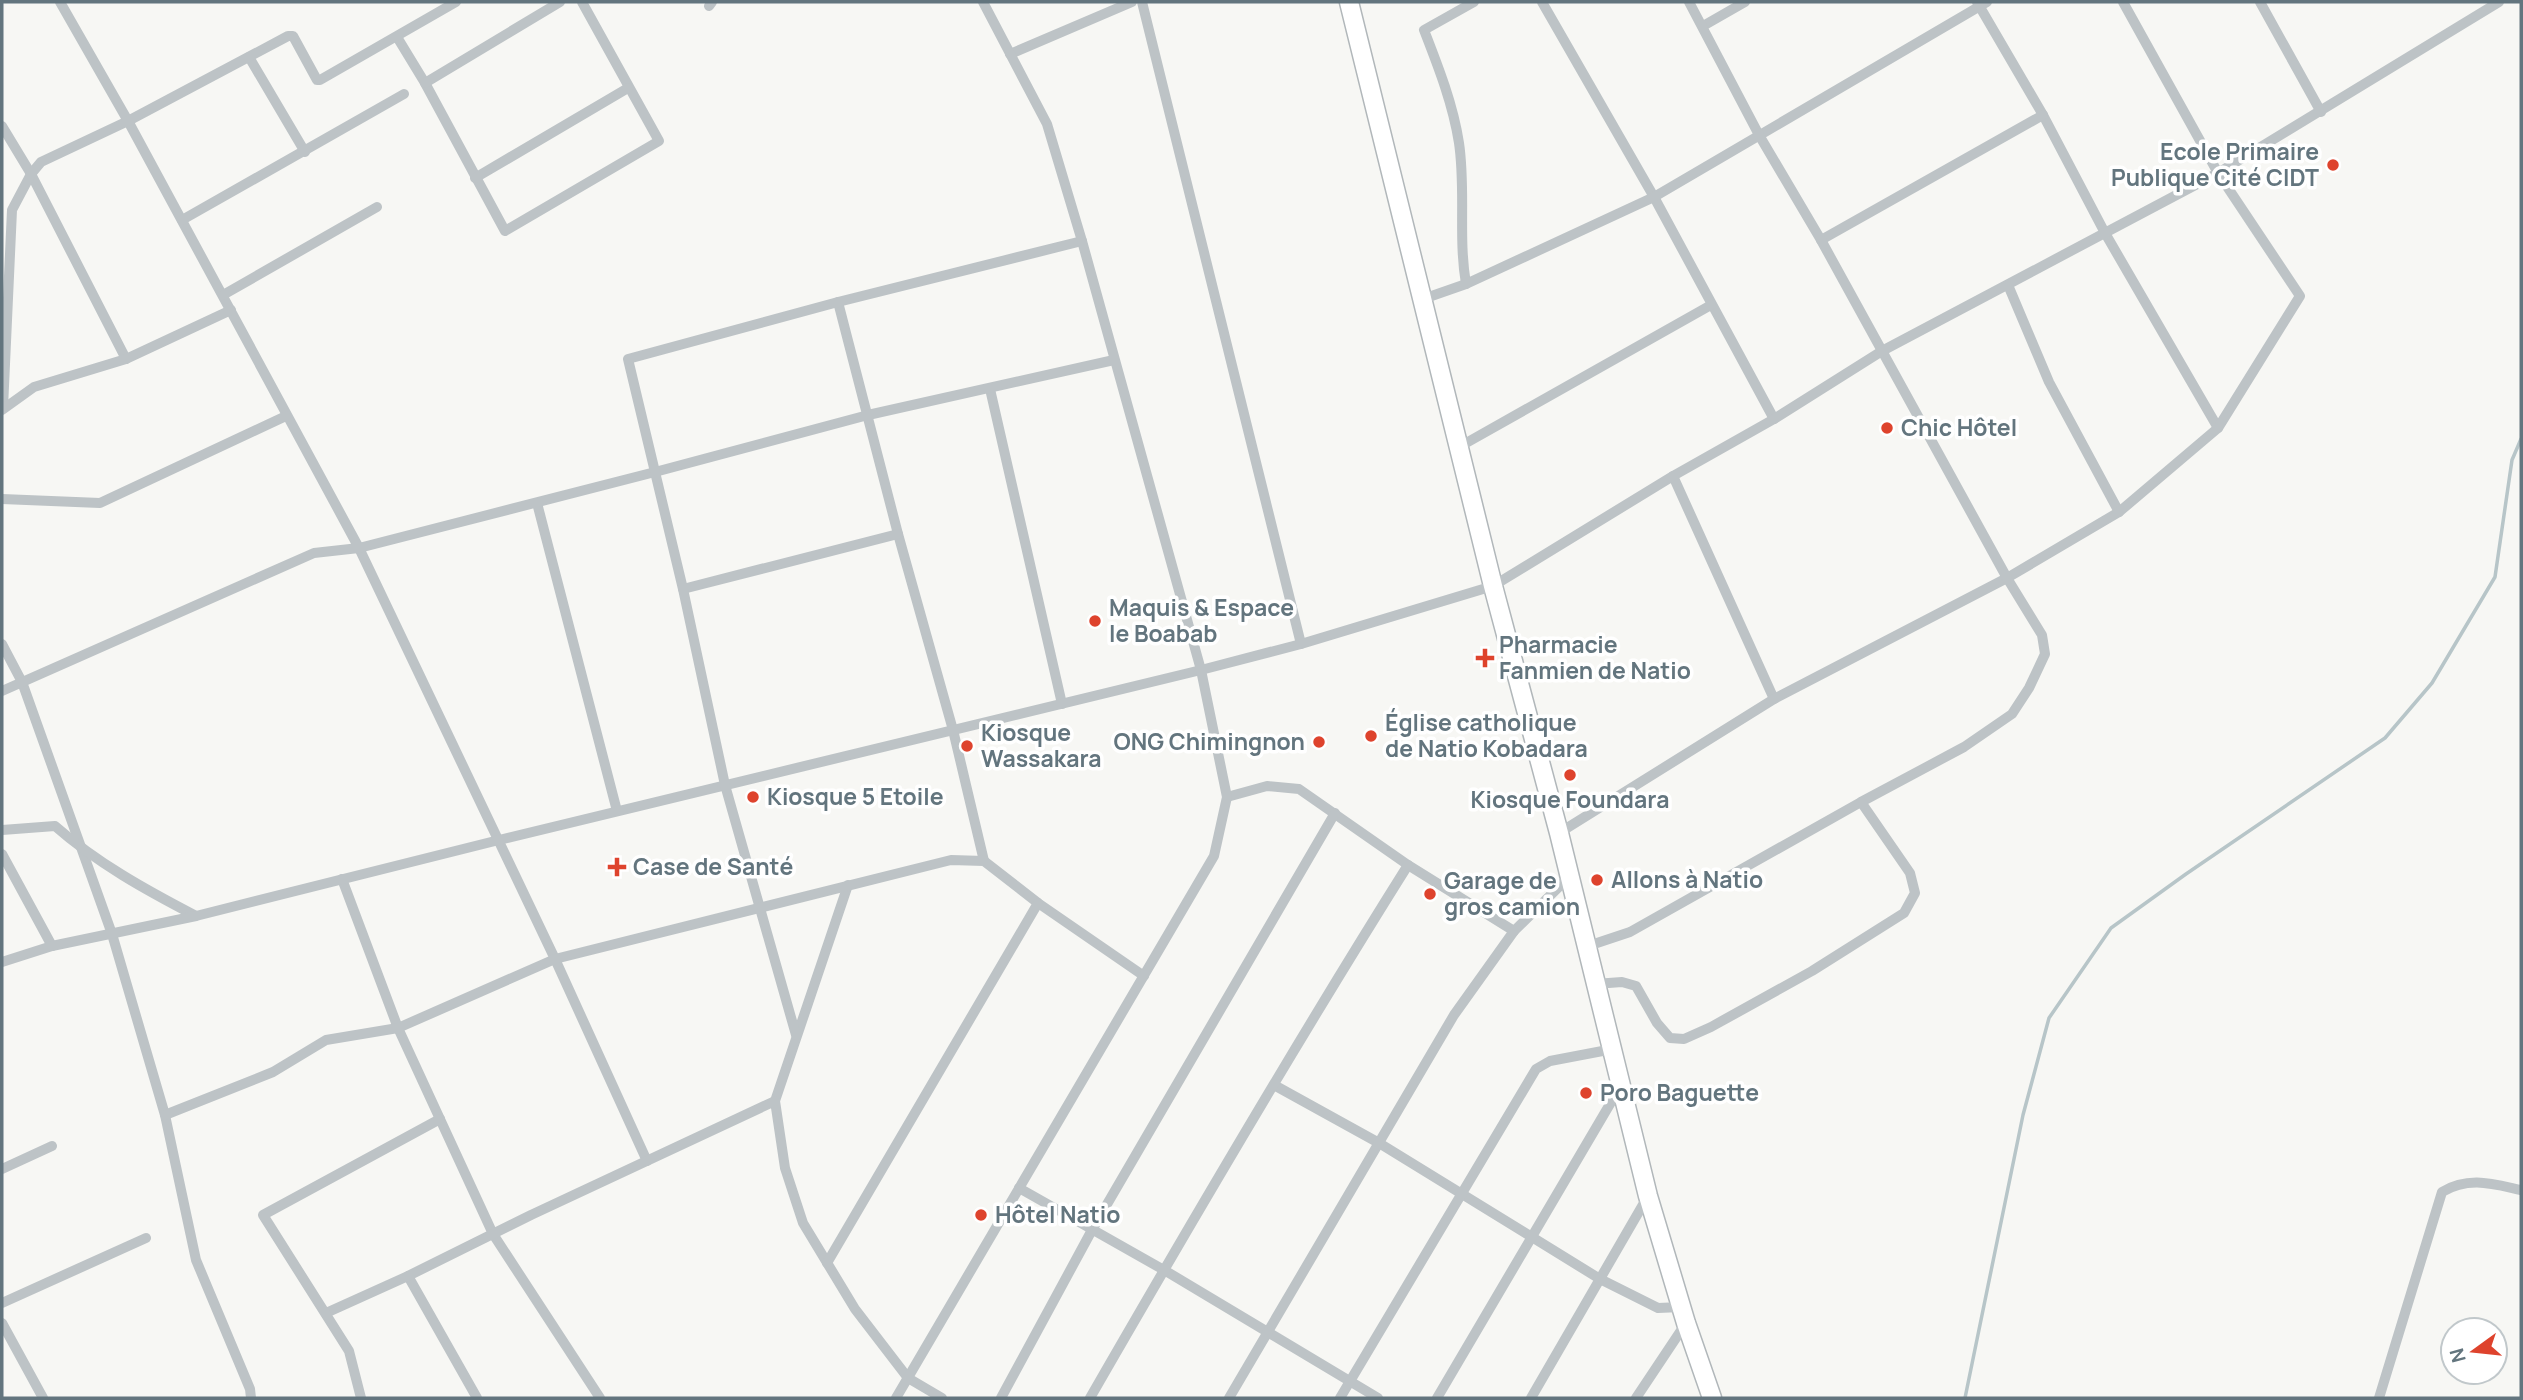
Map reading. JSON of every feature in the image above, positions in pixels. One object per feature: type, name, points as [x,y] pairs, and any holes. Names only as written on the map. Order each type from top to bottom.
[{"type":"main road","points":[[1349,2],[1493,586],[1559,833],[1648,1196],[1712,1398]]},
{"type":"street","points":[[60,2],[128,121],[359,548],[555,959],[647,1161]]},
{"type":"street","points":[[2,409],[12,210],[31,174],[41,162],[128,121],[288,36],[293,36],[317,80],[320,80],[456,2]]},
{"type":"street","points":[[425,83],[560,2]]},
{"type":"street","points":[[397,37],[505,231],[659,141],[582,2]]},
{"type":"street","points":[[896,1398],[1214,856],[1227,797],[1201,670],[1082,241],[1046,124],[983,2]]},
{"type":"street","points":[[1010,54],[1132,2]]},
{"type":"street","points":[[1142,2],[1301,644]]},
{"type":"street","points":[[1466,284],[1462,260],[1459,143],[1443,80],[1424,30],[1474,2]]},
{"type":"street","points":[[1542,2],[1654,197],[1774,419]]},
{"type":"street","points":[[1585,947],[1630,932],[1964,747],[2012,714],[2029,688],[2045,654],[2042,635],[2007,578],[1821,240],[1759,135],[1689,2]]},
{"type":"street","points":[[1703,26],[1745,2]]},
{"type":"street","points":[[1559,833],[1774,699],[2007,578],[2119,512],[2218,428],[2300,296],[2218,173],[2123,2]]},
{"type":"street","points":[[2,962],[52,946],[196,916],[1201,670],[1301,644],[1493,586],[1673,476],[1774,419],[1882,351],[2218,173],[2499,2]]},
{"type":"street","points":[[1423,299],[1466,284],[1654,197],[1981,3],[2105,233],[2218,428]]},
{"type":"street","points":[[2262,3],[2320,112]]},
{"type":"street","points":[[249,57],[305,152]]},
{"type":"street","points":[[475,178],[628,88]]},
{"type":"street","points":[[182,220],[404,94]]},
{"type":"street","points":[[1821,240],[2043,115]]},
{"type":"street","points":[[2,125],[31,174],[126,359]]},
{"type":"street","points":[[223,295],[377,207]]},
{"type":"street","points":[[796,1035],[725,785],[683,589],[628,359],[838,302],[1082,241]]},
{"type":"street","points":[[2008,285],[2049,382],[2119,512]]},
{"type":"street","points":[[838,302],[898,534],[953,730],[984,862]]},
{"type":"street","points":[[1459,447],[1711,305]]},
{"type":"street","points":[[2,409],[34,387],[126,359],[231,310]]},
{"type":"street","points":[[2,691],[314,553],[359,548],[868,415],[1114,360]]},
{"type":"street","points":[[990,389],[1062,704]]},
{"type":"street","points":[[2,499],[100,503],[286,416]]},
{"type":"street","points":[[1673,476],[1774,699]]},
{"type":"street","points":[[537,503],[617,811]]},
{"type":"street","points":[[683,589],[898,534]]},
{"type":"street","points":[[2,644],[22,682],[111,933],[165,1115],[196,1260],[250,1389],[251,1398]]},
{"type":"street","points":[[1227,797],[1267,786],[1299,789],[1408,864],[1514,931]]},
{"type":"street","points":[[1595,984],[1622,982],[1636,986],[1657,1023],[1670,1038],[1684,1039],[1712,1027],[1812,971],[1904,914],[1915,894],[1910,873],[1861,802]]},
{"type":"street","points":[[1001,1398],[1092,1230],[1335,813]]},
{"type":"street","points":[[2,830],[55,826],[80,848],[196,916]]},
{"type":"street","points":[[2,854],[52,946]]},
{"type":"street","points":[[165,1115],[273,1072],[326,1040],[398,1028],[555,959],[951,860],[984,862],[1144,976]]},
{"type":"street","points":[[1090,1398],[1408,864]]},
{"type":"street","points":[[1229,1398],[1454,1015],[1514,931],[1568,878]]},
{"type":"street","points":[[342,879],[398,1028],[493,1234],[600,1398]]},
{"type":"street","points":[[848,885],[775,1101],[785,1168],[803,1223],[855,1309],[908,1378],[942,1398]]},
{"type":"street","points":[[827,1263],[1038,903]]},
{"type":"street","points":[[1340,1398],[1536,1069],[1550,1061],[1613,1049]]},
{"type":"street","points":[[1274,1085],[1379,1143],[1600,1279],[1657,1308],[1684,1315],[1636,1398]]},
{"type":"street","points":[[1437,1398],[1622,1085]]},
{"type":"street","points":[[326,1313],[775,1101]]},
{"type":"street","points":[[362,1398],[349,1351],[263,1215],[440,1119]]},
{"type":"street","points":[[2,1169],[52,1146]]},
{"type":"street","points":[[2379,1398],[2442,1192],[2455,1184],[2476,1181],[2521,1189]]},
{"type":"street","points":[[1019,1188],[1164,1270],[1378,1398]]},
{"type":"street","points":[[1531,1398],[1648,1196]]},
{"type":"street","points":[[2,1303],[146,1238]]},
{"type":"street","points":[[408,1276],[477,1398]]},
{"type":"street","points":[[2,1323],[43,1398]]},
{"type":"waterway","points":[[1965,1398],[2023,1115],[2049,1018],[2111,928],[2385,738],[2432,683],[2495,577],[2512,460],[2521,439]]},
{"type":"place","name":"Ecole Primaire Publique Cité CIDT","points":[[2333,165]]},
{"type":"place","name":"Chic Hôtel","points":[[1887,428]]},
{"type":"place","name":"Maquis & Espace le Boabab","points":[[1095,621]]},
{"type":"place","name":"Pharmacie Fanmien de Natio","points":[[1485,658]]},
{"type":"place","name":"Église catholique de Natio Kobadara","points":[[1371,736]]},
{"type":"place","name":"ONG Chimingnon","points":[[1319,742]]},
{"type":"place","name":"Kiosque Wassakara","points":[[967,746]]},
{"type":"place","name":"Kiosque Foundara","points":[[1570,775]]},
{"type":"place","name":"Kiosque 5 Etoile","points":[[753,797]]},
{"type":"place","name":"Case de Santé","points":[[617,867]]},
{"type":"place","name":"Allons à Natio","points":[[1597,880]]},
{"type":"place","name":"Garage de gros camion","points":[[1430,894]]},
{"type":"place","name":"Poro Baguette","points":[[1586,1093]]},
{"type":"place","name":"Hôtel Natio","points":[[981,1215]]}]
